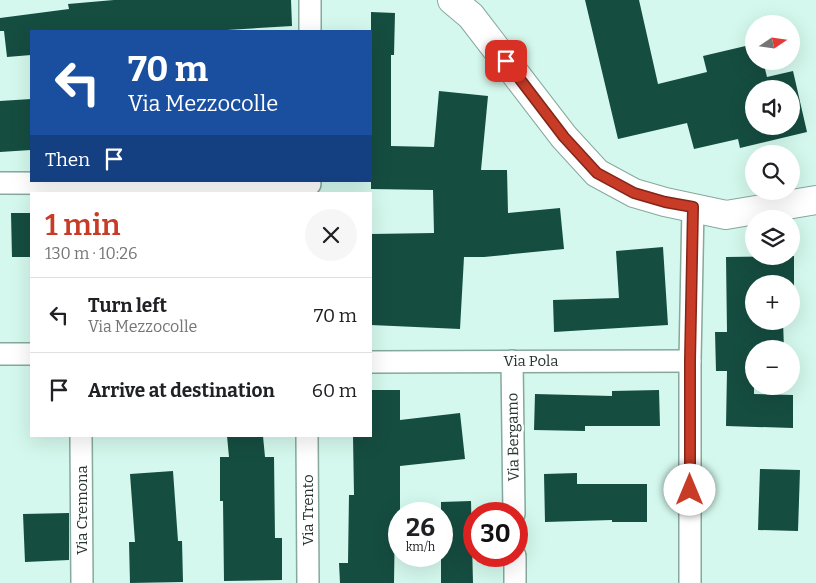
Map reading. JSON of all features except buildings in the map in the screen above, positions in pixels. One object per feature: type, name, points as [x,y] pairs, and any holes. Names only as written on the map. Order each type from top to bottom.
[{"type":"street","points":[[310,0],[310,30]]},
{"type":"street","points":[[452,0],[471,16],[564,137],[597,173],[634,193],[665,202],[726,215],[816,200]]},
{"type":"street","points":[[0,182],[310,186]]},
{"type":"street","points":[[690,583],[690,361],[693,207]]},
{"type":"street","points":[[0,354],[30,354]]},
{"type":"street","name":"Via Bergamo","points":[[512,361],[514,502]]},
{"type":"street","name":"Via Pola","points":[[372,362],[690,361]]},
{"type":"street","name":"Via Cremona","points":[[82,437],[82,583]]},
{"type":"street","name":"Via Trento","points":[[307,437],[308,583]]},
{"type":"street","points":[[514,567],[515,583]]},
{"type":"route","points":[[506,61],[564,137],[597,173],[634,193],[665,202],[693,207],[690,490]]}]
